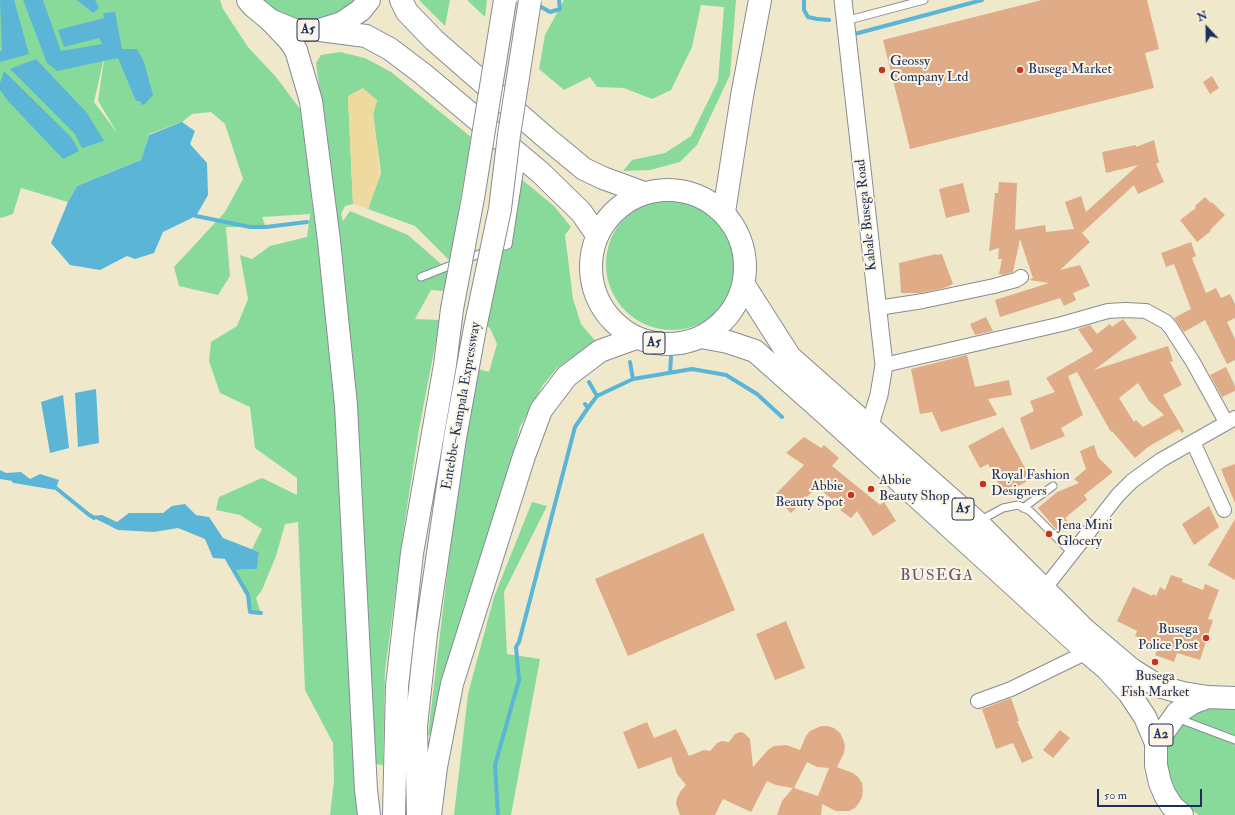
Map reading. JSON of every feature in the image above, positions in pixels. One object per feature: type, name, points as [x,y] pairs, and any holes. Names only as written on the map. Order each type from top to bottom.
[{"type":"highway","name":"A5","points":[[248,0],[270,20],[294,30],[320,30],[366,36],[390,49],[423,74],[541,173],[581,212],[597,235]]},
{"type":"highway","name":"A5","points":[[320,30],[342,23],[361,10],[368,0]]},
{"type":"highway","name":"A5","points":[[401,0],[407,12],[434,40],[584,169],[603,178],[644,193]]},
{"type":"highway","name":"Entebbe–Kampala Expressway","points":[[394,815],[397,686],[412,553],[445,365],[452,309],[473,198],[505,0]]},
{"type":"highway","name":"Entebbe–Kampala Expressway","points":[[418,815],[416,726],[426,634],[455,438],[475,328],[500,209],[509,135],[530,0]]},
{"type":"highway","points":[[724,212],[742,96],[760,0]]},
{"type":"highway","points":[[270,20],[289,40],[296,50],[311,101],[329,241],[346,405],[366,790],[369,815]]},
{"type":"highway","name":"A5","points":[[662,190],[681,190],[704,198],[724,212],[738,234],[745,259],[744,285],[738,302],[728,316],[716,328],[701,337],[669,345],[652,343],[636,338],[608,317],[598,303],[592,286],[590,269],[591,252],[597,235],[605,221],[616,209],[629,200],[644,193],[662,190]]},
{"type":"highway","name":"A5","points":[[744,285],[790,357],[977,522],[1085,630],[1131,669],[1158,686],[1183,693],[1208,697]]},
{"type":"highway","name":"A5","points":[[701,337],[728,342],[755,351],[827,415],[1086,652],[1106,668],[1129,693],[1144,717],[1156,743]]},
{"type":"highway","points":[[430,815],[436,767],[452,684],[522,464],[541,410],[567,376],[600,351],[636,338]]},
{"type":"highway","name":"A2","points":[[1182,815],[1172,806],[1165,805],[1156,765],[1156,743],[1178,712],[1192,703],[1208,697],[1235,698]]},
{"type":"street","name":"Kabale Busega Road","points":[[843,0],[884,365],[880,396],[869,428]]},
{"type":"street","points":[[878,308],[923,301],[994,286],[1016,280],[1021,277]]},
{"type":"street","points":[[884,365],[1108,312],[1125,310],[1146,311],[1166,322],[1171,328],[1231,420],[1161,460],[1132,481],[1118,495],[1044,589]]},
{"type":"street","points":[[1193,442],[1224,510]]},
{"type":"street","points":[[978,701],[1011,689],[1086,652]]},
{"type":"lane","points":[[845,21],[924,0]]},
{"type":"lane","points":[[421,277],[492,249],[508,245],[522,157]]},
{"type":"lane","points":[[1023,508],[1053,486]]},
{"type":"lane","points":[[977,522],[1003,508],[1018,505],[1030,511],[1072,553]]},
{"type":"lane","points":[[1178,712],[1182,720],[1235,740]]},
{"type":"green space","points":[[0,0],[220,0],[223,9],[248,47],[276,77],[303,113],[337,383],[349,679],[358,815],[330,815],[334,781],[333,743],[305,690],[298,522],[285,524],[276,556],[262,590],[256,598],[261,613],[250,612],[248,595],[234,570],[257,569],[259,552],[252,549],[262,529],[240,515],[216,510],[219,497],[262,478],[297,495],[297,478],[255,448],[250,407],[220,393],[209,361],[211,342],[237,326],[248,299],[240,255],[252,259],[270,246],[307,237],[310,214],[262,217],[266,227],[226,227],[230,276],[218,295],[179,286],[174,267],[225,212],[243,179],[225,124],[211,112],[192,114],[182,122],[149,134],[141,160],[77,186],[68,202],[21,188],[13,214],[0,217]],"holes":[[[105,53],[98,101],[118,134],[94,102]]]},
{"type":"green space","points":[[259,0],[362,0],[314,25],[279,17]]},
{"type":"green space","points":[[419,0],[450,0],[445,26]]},
{"type":"green space","points":[[467,0],[487,0],[485,17]]},
{"type":"green space","points":[[564,0],[736,0],[730,75],[697,145],[680,162],[650,170],[623,171],[632,160],[665,153],[691,136],[718,81],[724,7],[701,5],[692,47],[671,90],[652,99],[624,88],[597,87],[590,77],[564,90],[539,69],[545,35]]},
{"type":"green space","points":[[340,52],[365,58],[391,72],[471,137],[450,261],[415,226],[368,209],[381,173],[373,114],[377,100],[348,96],[353,204],[345,206],[341,214],[343,221],[350,211],[408,235],[448,270],[445,291],[431,290],[415,319],[440,320],[419,429],[404,527],[385,671],[383,765],[374,764],[358,433],[346,291],[316,63],[321,55]]},
{"type":"green space","points":[[520,178],[554,206],[571,227],[565,235],[573,299],[581,324],[598,344],[580,352],[557,368],[543,385],[520,427],[493,530],[435,736],[428,735],[463,441],[478,369],[489,372],[497,344],[490,328],[487,326],[502,251],[511,246]]},
{"type":"green space","points":[[678,198],[697,203],[709,209],[719,217],[727,227],[733,239],[737,251],[737,277],[733,289],[727,301],[719,311],[709,319],[697,325],[685,329],[666,330],[647,325],[635,319],[625,311],[617,301],[611,289],[607,277],[606,258],[611,239],[617,227],[625,217],[635,209],[647,203],[659,199]]},
{"type":"green space","points":[[532,502],[547,506],[504,592],[507,654],[540,659],[511,815],[454,815],[468,694],[494,597]]},
{"type":"green space","points":[[1235,706],[1235,815],[1199,815],[1179,800],[1168,780],[1166,747],[1175,727],[1201,708]]},
{"type":"sand","points":[[363,88],[377,100],[373,114],[380,175],[368,209],[353,204],[348,96]]},
{"type":"water","points":[[0,0],[14,0],[29,54],[0,62],[0,51],[2,51]]},
{"type":"water","points":[[23,0],[43,0],[61,51],[102,44],[99,38],[64,47],[58,30],[104,18],[103,13],[115,12],[122,49],[137,49],[144,62],[153,95],[145,104],[142,105],[140,101],[136,101],[118,58],[57,71],[47,63]]},
{"type":"water","points":[[77,0],[95,0],[99,8],[93,13]]},
{"type":"water","points":[[36,59],[87,113],[104,141],[82,148],[75,134],[10,69]]},
{"type":"water","points":[[4,71],[71,137],[79,151],[63,159],[8,101],[0,90],[0,83]]},
{"type":"water","points":[[182,122],[195,131],[190,144],[207,163],[208,195],[196,216],[163,232],[154,253],[135,259],[127,256],[100,270],[70,265],[51,243],[68,202],[77,186],[141,160],[149,135]]},
{"type":"water","points":[[96,389],[99,443],[78,447],[75,393]]},
{"type":"water","points":[[63,395],[69,448],[50,453],[41,402]]},
{"type":"water","points":[[0,470],[6,473],[21,472],[30,479],[40,474],[59,480],[56,488],[0,479]]},
{"type":"water","points":[[185,504],[196,515],[209,517],[223,538],[259,552],[257,569],[234,570],[228,559],[213,558],[205,539],[178,528],[154,532],[118,530],[90,516],[102,515],[117,522],[129,513],[163,513],[172,506]]},
{"type":"building","name":"Busega Market","points":[[1042,0],[1147,0],[1159,49],[1145,53],[1154,88],[910,149],[883,40]]},
{"type":"building","points":[[1212,76],[1219,88],[1210,94],[1203,82]]},
{"type":"building","points":[[1154,140],[1159,162],[1156,164],[1164,182],[1138,194],[1134,185],[1082,233],[1090,242],[1060,270],[1080,265],[1090,286],[1073,293],[1076,300],[1064,306],[1060,298],[1000,317],[995,300],[1049,283],[1029,280],[1033,278],[1020,239],[1013,272],[1003,275],[999,274],[1002,259],[998,259],[999,248],[989,251],[995,193],[998,193],[999,182],[1017,183],[1015,230],[1045,225],[1046,232],[1074,229],[1065,202],[1081,196],[1086,212],[1138,165],[1106,173],[1102,152],[1136,145],[1136,147]]},
{"type":"building","points":[[963,183],[970,212],[946,218],[939,189]]},
{"type":"building","points":[[1205,197],[1225,215],[1210,230],[1211,231],[1197,242],[1180,220],[1196,208],[1195,206]]},
{"type":"building","points":[[1191,242],[1196,256],[1192,258],[1206,293],[1216,288],[1221,298],[1230,294],[1235,304],[1235,318],[1227,322],[1235,339],[1235,360],[1227,364],[1205,320],[1184,332],[1174,318],[1191,309],[1174,264],[1166,267],[1161,253]]},
{"type":"building","points":[[936,254],[942,254],[953,284],[944,288],[921,293],[901,293],[899,263]]},
{"type":"building","points":[[986,317],[993,331],[975,335],[970,324]]},
{"type":"building","points":[[1123,319],[1137,338],[1094,370],[1168,346],[1173,361],[1170,362],[1182,385],[1163,395],[1184,431],[1182,433],[1179,429],[1148,447],[1135,458],[1112,431],[1111,432],[1077,372],[1068,376],[1083,415],[1061,428],[1065,436],[1031,450],[1020,418],[1034,411],[1030,401],[1055,392],[1046,378],[1093,351],[1078,329],[1090,325],[1097,334],[1110,324],[1112,327]],"holes":[[[1138,383],[1149,401],[1164,415],[1143,427],[1136,420],[1134,422],[1119,398]]]},
{"type":"building","points":[[967,355],[975,387],[1009,380],[1012,395],[988,399],[997,415],[941,432],[932,412],[920,414],[911,369]]},
{"type":"building","points":[[1226,367],[1235,386],[1235,391],[1222,397],[1210,375]]},
{"type":"building","points":[[1003,427],[1031,479],[1004,494],[988,464],[980,468],[968,446]]},
{"type":"building","points":[[804,437],[821,448],[824,445],[839,458],[832,466],[880,505],[884,502],[896,521],[873,536],[857,511],[851,518],[840,510],[843,508],[817,487],[791,513],[774,496],[804,465],[786,453]]},
{"type":"building","points":[[1094,445],[1098,457],[1113,472],[1084,495],[1087,500],[1065,518],[1070,524],[1060,534],[1038,508],[1057,492],[1079,483],[1074,479],[1086,469],[1080,451]]},
{"type":"building","points":[[1235,464],[1235,503],[1221,469]]},
{"type":"building","points":[[1209,506],[1219,527],[1194,545],[1182,524]]},
{"type":"building","points":[[1235,519],[1235,580],[1208,565]]},
{"type":"building","points":[[703,533],[735,610],[628,656],[595,579]]},
{"type":"building","points":[[1171,575],[1183,579],[1182,582],[1203,590],[1205,584],[1219,590],[1208,619],[1213,620],[1200,660],[1177,653],[1174,662],[1155,655],[1159,646],[1135,636],[1137,631],[1117,621],[1133,587],[1152,596],[1153,594],[1156,596],[1160,587],[1165,590]]},
{"type":"building","points":[[786,621],[805,668],[775,680],[756,634]]},
{"type":"building","points":[[1011,698],[1019,721],[1017,721],[1033,758],[1022,763],[1013,743],[996,749],[982,709]]},
{"type":"building","points":[[647,722],[654,738],[676,729],[689,756],[704,750],[710,751],[717,743],[722,741],[729,742],[735,734],[740,732],[744,733],[750,739],[753,767],[768,750],[774,746],[786,745],[800,750],[806,736],[810,731],[821,726],[827,726],[834,728],[840,733],[845,746],[844,753],[837,767],[853,773],[858,777],[862,783],[862,797],[855,808],[849,811],[836,811],[822,804],[821,815],[777,815],[782,801],[793,788],[776,785],[767,781],[751,812],[723,799],[715,815],[680,815],[676,804],[677,798],[686,785],[677,774],[671,757],[638,769],[623,732]],"holes":[[[807,762],[817,767],[829,768],[818,796],[794,788]]]},
{"type":"building","points":[[1060,730],[1070,738],[1053,758],[1043,750]]},
{"type":"waterway","points":[[536,4],[550,12],[560,9],[559,0]]},
{"type":"waterway","points":[[804,0],[804,10],[808,17],[829,20]]},
{"type":"waterway","points":[[851,35],[982,0]]},
{"type":"waterway","points":[[196,216],[250,227],[266,227],[307,222]]},
{"type":"waterway","points":[[670,373],[671,357]]},
{"type":"waterway","points":[[630,362],[633,379]]},
{"type":"waterway","points":[[588,408],[597,396],[633,379],[692,369],[726,375],[757,394],[782,417]]},
{"type":"waterway","points":[[589,382],[597,396]]},
{"type":"waterway","points":[[498,815],[495,765],[519,680],[516,647],[519,642],[575,427],[588,408],[585,404]]},
{"type":"waterway","points":[[14,481],[56,488],[94,518]]},
{"type":"waterway","points":[[226,557],[248,595],[250,612],[261,613]]},
{"type":"place","name":"Geossy Company Ltd","points":[[882,70]]},
{"type":"place","name":"Busega Market","points":[[1020,70]]},
{"type":"place","name":"Royal Fashion Designers","points":[[983,484]]},
{"type":"place","name":"Abbie Beauty Shop","points":[[871,489]]},
{"type":"place","name":"Abbie Beauty Spot","points":[[851,495]]},
{"type":"place","name":"Jena Mini Glocery","points":[[1049,534]]},
{"type":"place","name":"Busega Police Post","points":[[1206,638]]},
{"type":"place","name":"Busega Fish Market","points":[[1155,662]]},
{"type":"district","name":"BUSEGA","points":[[937,577]]}]
